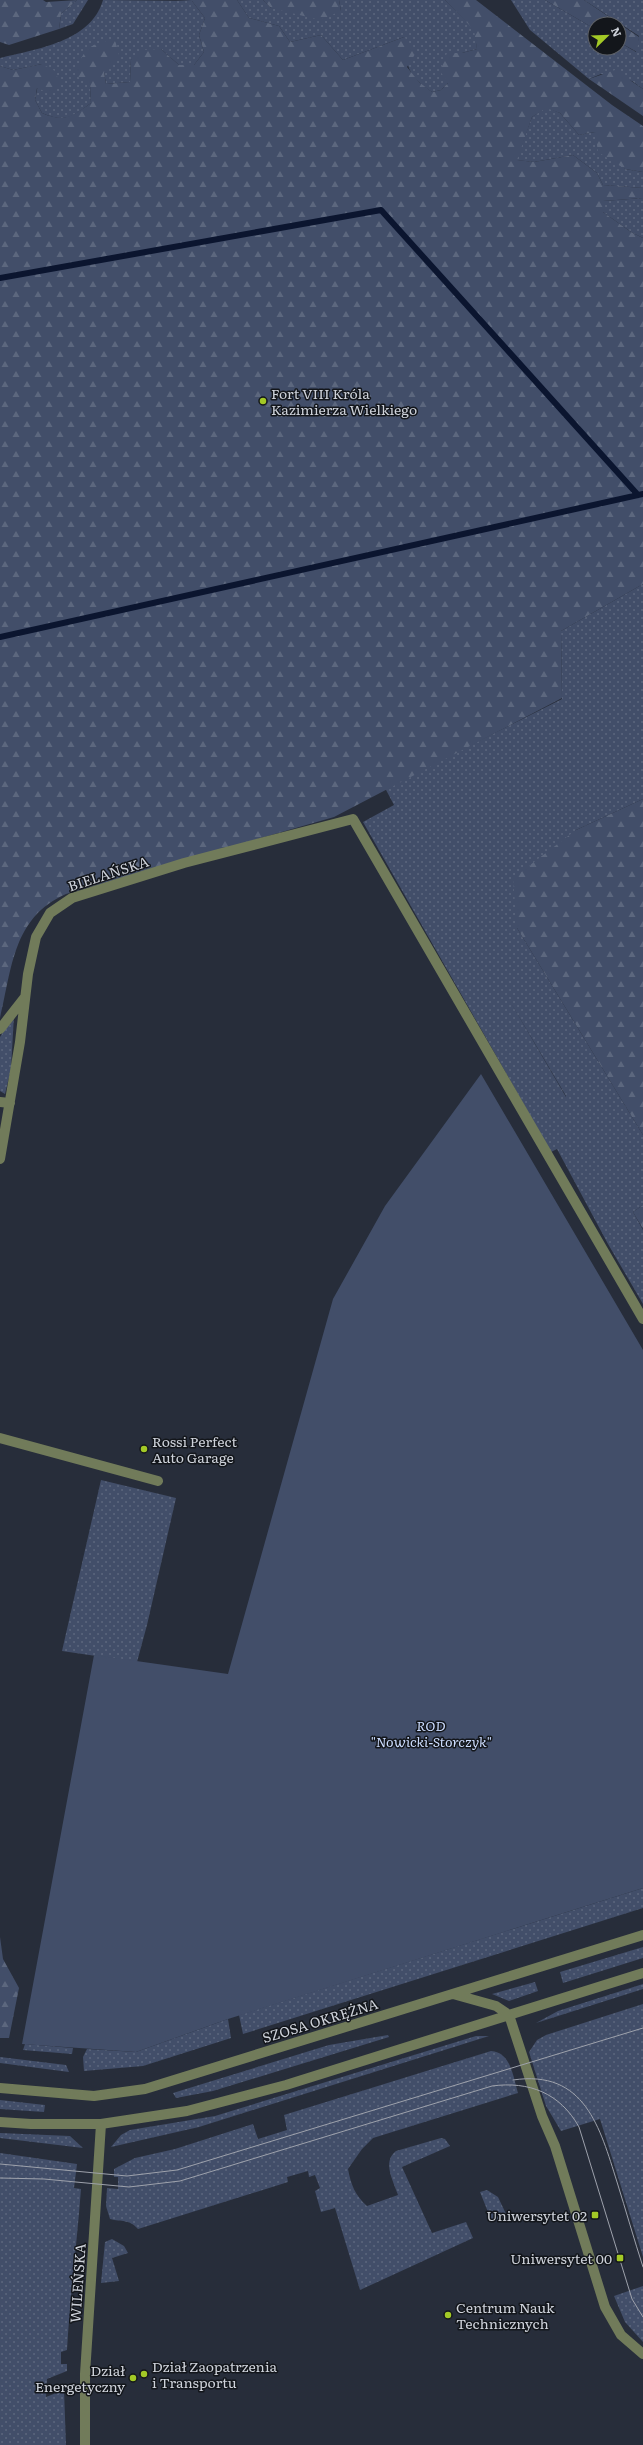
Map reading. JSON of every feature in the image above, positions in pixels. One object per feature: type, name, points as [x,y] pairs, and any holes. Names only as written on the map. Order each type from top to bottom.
[{"type":"street","name":"BIELAŃSKA","points":[[0,1159],[5,1102],[36,937],[50,912],[72,898],[184,863],[353,819],[643,1318]]},
{"type":"street","points":[[0,1029],[25,997]]},
{"type":"street","points":[[0,1438],[158,1481]]},
{"type":"street","name":"SZOSA OKRĘŻNA","points":[[0,2088],[94,2096],[144,2089],[643,1935]]},
{"type":"street","points":[[0,2122],[53,2125],[101,2124],[187,2111],[235,2099],[643,1973]]},
{"type":"street","points":[[451,1994],[496,2006],[509,2015],[542,2116],[555,2146],[605,2307],[621,2335],[643,2354]]},
{"type":"street","name":"WILEŃSKA","points":[[86,2445],[85,2374],[101,2124]]},
{"type":"green space","points":[[0,0],[43,0],[46,2],[77,0],[61,14],[59,29],[9,45],[0,42]]},
{"type":"green space","points":[[77,0],[88,0],[73,24],[59,29],[61,14]]},
{"type":"green space","points":[[103,0],[192,1],[205,18],[199,35],[204,52],[194,65],[179,65],[161,49],[131,60],[130,82],[106,84],[104,72],[90,84],[91,103],[79,112],[63,118],[57,118],[42,113],[35,100],[42,64],[13,70],[0,66],[0,58],[45,47],[75,34],[87,26],[97,14]]},
{"type":"green space","points":[[176,0],[237,0],[249,18],[279,26],[290,42],[321,35],[343,60],[404,37],[417,51],[407,67],[419,82],[432,92],[441,90],[448,83],[440,71],[447,53],[462,53],[477,49],[474,30],[445,0],[476,0],[612,105],[643,126],[643,172],[625,169],[598,152],[595,132],[579,135],[560,113],[546,108],[532,117],[517,160],[534,162],[573,155],[597,173],[603,185],[643,188],[643,198],[603,201],[603,212],[631,232],[643,238],[643,584],[561,631],[562,698],[334,817],[66,894],[48,904],[35,916],[25,930],[18,946],[12,963],[0,1018],[0,66],[13,70],[42,64],[55,71],[60,84],[51,94],[37,88],[35,100],[42,113],[63,118],[68,117],[91,103],[90,84],[75,75],[84,54],[88,49],[99,43],[115,40],[119,55],[104,72],[106,84],[130,82],[131,60],[142,50],[161,49],[179,65],[194,65],[204,52],[199,35],[205,18],[192,1]]},
{"type":"green space","points":[[237,0],[263,0],[271,8],[341,11],[339,0],[445,0],[475,30],[477,49],[462,53],[447,53],[448,83],[441,90],[432,92],[417,80],[409,69],[404,37],[343,60],[321,35],[290,42],[279,26],[249,18]]},
{"type":"green space","points":[[263,0],[339,0],[341,11],[320,20],[271,8]]},
{"type":"green space","points":[[511,0],[545,0],[587,24],[587,56],[627,56],[627,47],[636,52],[639,36],[627,28],[627,16],[608,16],[584,0],[643,0],[643,89],[632,81],[601,74],[589,79],[530,30]]},
{"type":"green space","points":[[545,0],[584,0],[608,16],[587,16],[587,24]]},
{"type":"green space","points":[[627,29],[639,37],[637,52],[627,46]]},
{"type":"green space","points":[[615,70],[643,89],[643,116],[589,79]]},
{"type":"green space","points":[[546,107],[560,113],[579,135],[595,132],[625,169],[643,172],[643,188],[603,185],[597,173],[573,155],[534,162],[516,160],[532,117]]},
{"type":"green space","points":[[643,198],[643,238],[631,232],[603,212],[603,201]]},
{"type":"green space","points":[[643,584],[643,799],[576,830],[517,928],[643,1135],[643,1205],[633,1212],[643,1230],[643,1304],[608,1244],[557,1149],[551,1152],[363,822],[394,805],[385,788],[562,699],[561,631]],"holes":[[[508,998],[566,1096],[566,1097]]]},
{"type":"green space","points":[[643,799],[643,1135],[517,928],[513,878],[576,830]]},
{"type":"green space","points":[[14,1015],[11,1069],[5,1094],[0,1091],[0,1037]]},
{"type":"green space","name":"ROD \"Nowicki-Storczyk\"","points":[[481,1074],[643,1350],[643,1888],[228,2019],[136,2052],[22,2044],[94,1655],[228,1674],[333,1299],[385,1206]]},
{"type":"green space","points":[[643,1205],[643,1229],[633,1212]]},
{"type":"green space","points":[[101,1480],[176,1498],[137,1662],[62,1651]]},
{"type":"green space","points":[[643,1888],[643,1908],[243,2034],[239,2015]]},
{"type":"green space","points":[[0,1937],[3,1959],[19,1988],[9,2038],[0,2038]]},
{"type":"green space","points":[[643,1947],[643,1958],[563,1983],[560,1972]]},
{"type":"green space","points":[[535,1982],[538,1991],[509,2001],[492,1994]]},
{"type":"green space","points":[[643,1984],[643,1989],[536,2023],[558,2011]]},
{"type":"green space","points":[[643,2004],[643,2257],[600,2119],[561,2131],[546,2106],[529,2052],[537,2040],[546,2035]]},
{"type":"green space","points":[[228,2019],[231,2038],[143,2066],[84,2071],[83,2057],[87,2049],[136,2052]]},
{"type":"green space","points":[[388,2035],[389,2037],[213,2091],[176,2098],[173,2093],[329,2045]]},
{"type":"green space","points":[[476,2036],[489,2036],[199,2127],[111,2147],[121,2135],[130,2130],[215,2116]]},
{"type":"green space","points":[[25,2044],[73,2048],[72,2054],[23,2050]]},
{"type":"green space","points":[[491,2051],[498,2052],[507,2061],[513,2073],[518,2093],[373,2138],[362,2149],[348,2169],[354,2189],[359,2198],[367,2206],[398,2195],[391,2177],[389,2166],[392,2155],[396,2151],[441,2138],[445,2139],[450,2146],[402,2167],[432,2233],[466,2222],[473,2238],[360,2290],[335,2208],[321,2212],[315,2191],[320,2188],[315,2175],[309,2177],[308,2171],[287,2177],[288,2182],[138,2229],[128,2222],[110,2219],[106,2206],[107,2188],[118,2189],[118,2177],[114,2177],[114,2169],[135,2158],[175,2149],[253,2124],[258,2139],[287,2130],[284,2115]]},
{"type":"green space","points":[[0,2057],[66,2065],[69,2072],[0,2063]]},
{"type":"green space","points":[[0,2100],[45,2105],[44,2112],[0,2109]]},
{"type":"green space","points":[[0,2133],[70,2136],[83,2148],[0,2138]]},
{"type":"green space","points":[[0,2153],[77,2164],[74,2188],[81,2189],[67,2350],[61,2352],[61,2364],[67,2364],[67,2371],[47,2379],[46,2397],[64,2390],[66,2445],[0,2445]]},
{"type":"green space","points":[[487,2190],[498,2197],[507,2216],[492,2222],[480,2192]]},
{"type":"green space","points":[[112,2239],[124,2246],[128,2253],[112,2258],[119,2281],[101,2283],[105,2242]]},
{"type":"green space","points":[[643,2286],[643,2342],[625,2322],[614,2296]]},
{"type":"waterway","points":[[0,278],[381,210],[638,495]]},
{"type":"waterway","points":[[0,637],[643,494]]},
{"type":"tram line","points":[[0,2164],[127,2176],[177,2170],[643,2028]]},
{"type":"tram line","points":[[513,2080],[537,2079],[557,2084],[573,2093],[586,2107],[596,2123],[604,2142],[643,2267]]},
{"type":"tram line","points":[[0,2178],[44,2179],[129,2187],[180,2181],[492,2086],[506,2085],[531,2088],[553,2098],[563,2106],[579,2127],[632,2299],[643,2317]]},
{"type":"place","name":"Fort VIII Króla Kazimierza Wielkiego","points":[[263,401]]},
{"type":"place","name":"Rossi Perfect Auto Garage","points":[[144,1449]]},
{"type":"place","name":"Uniwersytet 02","points":[[595,2215]]},
{"type":"place","name":"Uniwersytet 00","points":[[620,2258]]},
{"type":"place","name":"Centrum Nauk Technicznych","points":[[448,2315]]},
{"type":"place","name":"Dział Zaopatrzenia i Transportu","points":[[144,2374]]},
{"type":"place","name":"Dział Energetyczny","points":[[133,2378]]}]
